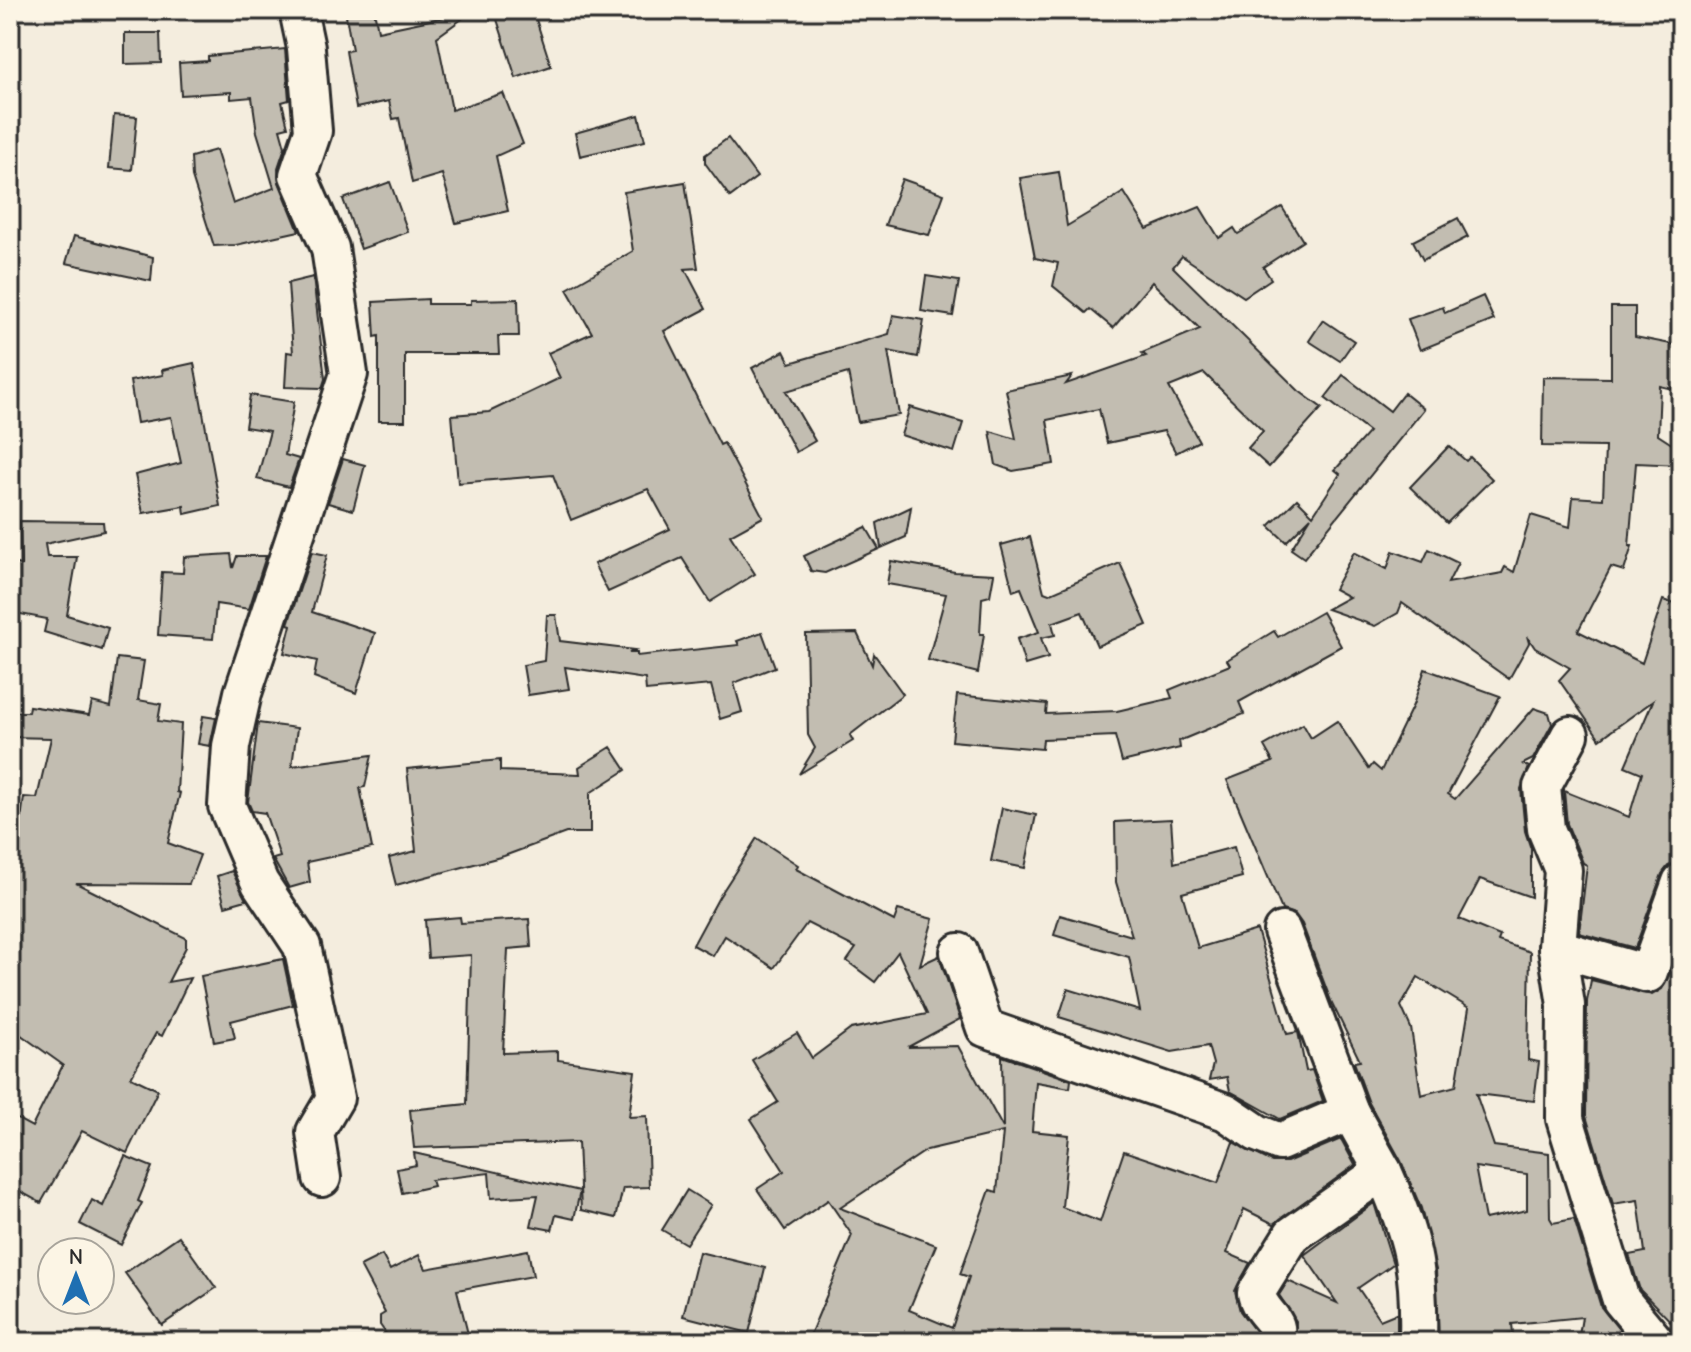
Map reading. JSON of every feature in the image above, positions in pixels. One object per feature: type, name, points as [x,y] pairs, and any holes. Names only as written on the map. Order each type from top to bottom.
[{"type":"street","points":[[298,10],[306,48],[313,131],[298,175],[330,248],[349,374],[243,693],[231,746],[227,806],[260,883],[302,946],[335,1098],[315,1132],[322,1178]]},
{"type":"street","points":[[1570,735],[1542,787],[1546,829],[1563,870],[1557,948],[1566,1005],[1565,1119],[1621,1300],[1656,1342]]},
{"type":"street","points":[[1557,948],[1648,974],[1681,882]]},
{"type":"street","points":[[1282,931],[1350,1112],[1383,1171],[1413,1249],[1420,1287],[1418,1342]]},
{"type":"street","points":[[959,952],[985,1028],[1226,1112],[1257,1133],[1280,1142],[1350,1112]]},
{"type":"street","points":[[1273,1342],[1278,1333],[1275,1321],[1259,1308],[1256,1293],[1292,1235],[1383,1171]]},
{"type":"building","points":[[345,10],[374,10],[378,31],[473,11],[437,37],[452,110],[503,93],[523,144],[496,156],[508,211],[456,223],[442,174],[412,183],[399,118],[393,119],[389,101],[356,108],[346,51],[352,50]]},
{"type":"building","points":[[494,10],[533,10],[551,66],[516,78]]},
{"type":"building","points":[[125,33],[160,33],[161,63],[125,64]]},
{"type":"building","points":[[285,49],[289,100],[282,102],[288,127],[280,129],[285,147],[278,168],[279,182],[299,231],[236,245],[214,246],[192,177],[191,157],[216,150],[233,204],[274,188],[257,132],[252,97],[231,99],[231,92],[181,95],[179,63],[208,61],[208,56]]},
{"type":"building","points":[[114,115],[137,117],[132,170],[109,168]]},
{"type":"building","points":[[639,115],[645,141],[580,156],[575,133]]},
{"type":"building","points":[[728,138],[757,177],[730,197],[705,163],[705,155]]},
{"type":"building","points":[[1059,172],[1067,226],[1124,192],[1147,229],[1200,207],[1219,238],[1234,228],[1238,234],[1282,207],[1303,241],[1263,267],[1271,279],[1244,297],[1182,256],[1173,267],[1299,391],[1322,408],[1269,467],[1248,448],[1263,431],[1204,373],[1169,387],[1199,441],[1176,453],[1164,431],[1107,443],[1099,409],[1047,420],[1054,464],[1013,471],[996,465],[990,431],[1016,439],[1006,390],[1072,376],[1066,384],[1146,356],[1142,353],[1200,329],[1152,282],[1113,328],[1090,309],[1086,313],[1053,286],[1058,263],[1035,258],[1020,178]]},
{"type":"building","points":[[902,179],[944,194],[929,235],[885,225]]},
{"type":"building","points":[[390,182],[408,232],[361,249],[343,199]]},
{"type":"building","points":[[685,182],[698,268],[685,269],[706,309],[664,331],[720,445],[724,443],[763,517],[730,535],[755,574],[710,602],[682,558],[608,592],[594,564],[670,529],[648,489],[571,520],[553,475],[458,483],[452,415],[489,412],[560,378],[548,353],[592,333],[567,289],[633,251],[624,192]]},
{"type":"building","points":[[1458,218],[1468,237],[1423,260],[1413,241]]},
{"type":"building","points":[[74,236],[153,257],[151,281],[66,263]]},
{"type":"building","points":[[926,276],[959,281],[953,316],[921,311]]},
{"type":"building","points":[[313,277],[325,379],[322,388],[285,387],[287,352],[293,353],[288,283]]},
{"type":"building","points":[[1483,296],[1494,320],[1420,350],[1408,319],[1443,307],[1445,313]]},
{"type":"building","points":[[428,299],[428,304],[471,304],[471,300],[518,299],[519,336],[498,336],[499,354],[405,354],[405,421],[379,421],[379,336],[375,337],[373,302]]},
{"type":"building","points":[[1611,307],[1635,307],[1635,337],[1681,346],[1681,391],[1660,386],[1658,435],[1681,450],[1681,465],[1636,463],[1629,546],[1632,546],[1624,571],[1611,567],[1578,631],[1642,663],[1663,600],[1681,606],[1681,862],[1668,866],[1662,874],[1635,948],[1579,933],[1587,865],[1583,863],[1567,824],[1564,791],[1629,817],[1642,773],[1625,766],[1653,701],[1600,739],[1559,680],[1570,668],[1535,648],[1527,636],[1529,643],[1509,679],[1402,603],[1398,613],[1375,626],[1327,609],[1349,597],[1334,589],[1354,552],[1387,569],[1393,551],[1423,562],[1429,549],[1458,563],[1448,583],[1502,573],[1505,567],[1514,572],[1531,515],[1570,527],[1573,497],[1603,499],[1605,447],[1542,446],[1543,377],[1611,378]]},
{"type":"building","points":[[893,315],[924,320],[918,357],[888,351],[899,415],[858,422],[848,373],[786,391],[815,441],[796,452],[752,368],[784,351],[790,363],[889,334]]},
{"type":"building","points":[[1323,320],[1354,341],[1340,361],[1309,341]]},
{"type":"building","points":[[194,363],[220,506],[185,514],[184,506],[143,513],[135,475],[181,463],[171,417],[137,423],[130,381],[163,375],[162,370]]},
{"type":"building","points":[[1343,375],[1390,411],[1404,393],[1424,409],[1304,558],[1291,549],[1311,517],[1286,542],[1269,526],[1297,499],[1313,515],[1340,474],[1335,470],[1369,432],[1325,398]]},
{"type":"building","points":[[250,395],[294,402],[285,455],[299,459],[289,487],[257,479],[270,431],[245,427]]},
{"type":"building","points":[[910,407],[963,423],[954,452],[901,435]]},
{"type":"building","points":[[1449,446],[1466,461],[1470,457],[1492,479],[1447,523],[1410,487]]},
{"type":"building","points":[[343,459],[365,465],[353,510],[328,503]]},
{"type":"building","points":[[911,507],[906,537],[881,548],[877,523]]},
{"type":"building","points":[[20,521],[103,522],[104,531],[45,544],[47,557],[77,557],[67,615],[108,628],[102,650],[44,632],[47,619],[10,612],[16,564],[21,565]]},
{"type":"building","points":[[866,527],[879,549],[825,573],[811,571],[804,556]]},
{"type":"building","points":[[1030,537],[1044,592],[1049,594],[1120,563],[1147,625],[1097,646],[1082,612],[1052,623],[1055,635],[1041,638],[1048,658],[1025,665],[1017,639],[1039,632],[1021,588],[1013,591],[1001,545]]},
{"type":"building","points":[[312,552],[327,555],[312,612],[375,633],[356,693],[314,677],[317,661],[284,653],[291,625],[288,624]]},
{"type":"building","points":[[231,554],[233,568],[237,556],[266,556],[249,609],[216,604],[213,639],[158,635],[162,572],[183,573],[184,557]]},
{"type":"building","points":[[891,561],[955,572],[994,574],[990,596],[982,598],[980,634],[984,634],[978,673],[928,660],[946,594],[887,584]]},
{"type":"building","points":[[1322,612],[1341,646],[1239,702],[1244,714],[1179,741],[1180,748],[1122,762],[1115,736],[1043,739],[1042,749],[952,741],[957,695],[1047,704],[1046,714],[1117,711],[1172,698],[1169,690],[1230,665],[1227,660],[1274,631],[1278,637]]},
{"type":"building","points":[[547,615],[556,615],[560,641],[635,650],[629,653],[637,653],[637,656],[739,645],[737,641],[762,632],[775,667],[734,683],[742,712],[720,719],[711,685],[646,691],[645,679],[565,667],[569,689],[528,695],[523,665],[544,661]]},
{"type":"building","points":[[857,633],[872,665],[874,654],[903,694],[850,735],[853,741],[799,774],[815,748],[808,735],[806,634]]},
{"type":"building","points":[[117,658],[144,661],[138,700],[161,704],[158,721],[181,724],[177,792],[180,793],[168,843],[200,855],[189,884],[76,883],[186,938],[186,947],[168,982],[190,978],[162,1036],[156,1033],[131,1077],[158,1090],[127,1153],[82,1131],[41,1203],[10,1186],[10,1115],[32,1127],[63,1065],[10,1027],[10,904],[24,797],[37,798],[51,738],[10,737],[10,712],[28,712],[29,706],[89,715],[92,702],[111,707]]},
{"type":"building","points":[[1425,669],[1500,696],[1448,794],[1455,799],[1534,708],[1549,713],[1552,724],[1533,759],[1523,764],[1529,767],[1521,789],[1525,831],[1531,849],[1531,897],[1480,879],[1459,919],[1500,936],[1498,941],[1530,952],[1528,1060],[1539,1062],[1534,1101],[1476,1094],[1494,1146],[1549,1153],[1550,1218],[1553,1223],[1574,1219],[1601,1307],[1629,1342],[1578,1342],[1582,1317],[1512,1324],[1513,1333],[1498,1335],[1499,1342],[1439,1342],[1436,1270],[1421,1208],[1401,1161],[1369,1103],[1354,1062],[1360,1061],[1331,1001],[1302,924],[1295,914],[1282,910],[1227,780],[1273,762],[1264,746],[1303,724],[1311,738],[1337,721],[1369,769],[1373,764],[1381,771],[1413,705]],"holes":[[[1418,977],[1469,1008],[1456,1086],[1421,1095],[1411,1028],[1401,1006]],[[1475,1167],[1527,1174],[1527,1210],[1485,1219]]]},
{"type":"building","points":[[203,716],[216,718],[210,746],[198,744]]},
{"type":"building","points":[[258,723],[297,728],[292,766],[372,755],[365,787],[360,788],[372,848],[307,862],[310,882],[289,888],[273,859],[280,857],[265,813],[252,811],[248,802]]},
{"type":"building","points":[[611,747],[626,770],[590,793],[590,833],[566,833],[504,856],[396,885],[389,858],[416,851],[407,769],[500,760],[500,771],[580,774],[579,767]]},
{"type":"building","points":[[1002,808],[1036,815],[1025,868],[991,861]]},
{"type":"building","points":[[1171,819],[1174,863],[1234,847],[1242,877],[1182,893],[1198,948],[1257,930],[1287,1034],[1298,1032],[1306,1071],[1312,1070],[1323,1101],[1280,1119],[1230,1091],[1227,1077],[1209,1080],[1213,1064],[1208,1046],[1172,1052],[1059,1017],[1068,989],[1140,1011],[1129,957],[1054,935],[1060,915],[1132,936],[1116,882],[1115,822]]},
{"type":"building","points":[[757,838],[798,865],[796,869],[894,921],[898,910],[933,919],[920,965],[939,956],[960,1019],[908,1047],[958,1046],[1003,1128],[1002,1056],[1071,1080],[1070,1088],[1036,1082],[1032,1131],[1069,1135],[1062,1207],[1100,1222],[1124,1151],[1218,1183],[1233,1142],[1272,1162],[1287,1162],[1341,1139],[1355,1165],[1274,1224],[1244,1209],[1227,1253],[1250,1263],[1235,1291],[1240,1311],[1255,1331],[1253,1342],[896,1342],[878,1335],[876,1342],[807,1342],[852,1235],[828,1200],[785,1230],[757,1189],[784,1171],[751,1119],[778,1102],[752,1060],[797,1033],[812,1058],[851,1029],[927,1014],[898,952],[875,982],[847,961],[856,948],[807,923],[774,968],[725,936],[713,956],[693,945]],"holes":[[[1003,1132],[997,1192],[990,1190],[960,1274],[969,1277],[952,1328],[909,1310],[936,1245],[840,1208],[927,1150]]]},
{"type":"building","points":[[232,871],[246,900],[225,906],[217,876]]},
{"type":"building","points":[[460,917],[461,923],[529,919],[531,947],[508,949],[503,1053],[558,1051],[558,1060],[635,1071],[629,1117],[647,1116],[649,1187],[623,1188],[616,1218],[581,1210],[578,1142],[414,1148],[410,1110],[467,1104],[471,955],[428,958],[425,920]]},
{"type":"building","points":[[283,959],[293,1005],[231,1021],[235,1038],[214,1042],[201,976]]},
{"type":"building","points":[[1673,968],[1681,970],[1681,1243],[1677,1244],[1681,1332],[1640,1290],[1629,1255],[1645,1252],[1638,1200],[1613,1204],[1586,1116],[1587,1001],[1591,980],[1652,995],[1662,989]]},
{"type":"building","points":[[414,1153],[580,1191],[574,1219],[556,1215],[552,1230],[531,1226],[538,1195],[491,1198],[489,1173],[431,1180],[433,1186],[402,1193],[397,1169],[416,1165]]},
{"type":"building","points":[[125,1156],[152,1167],[138,1201],[142,1203],[121,1245],[116,1242],[116,1236],[103,1236],[80,1224],[92,1200],[103,1206]]},
{"type":"building","points":[[687,1190],[711,1205],[686,1244],[662,1230]]},
{"type":"building","points":[[1374,1203],[1393,1264],[1358,1288],[1380,1320],[1397,1313],[1397,1342],[1295,1342],[1296,1321],[1279,1295],[1288,1281],[1337,1303],[1304,1255]]},
{"type":"building","points":[[179,1236],[216,1288],[162,1325],[125,1273]]},
{"type":"building","points":[[528,1250],[533,1276],[457,1290],[470,1342],[392,1342],[380,1325],[380,1316],[385,1313],[360,1266],[382,1255],[390,1270],[419,1255],[426,1269]]},
{"type":"building","points":[[699,1252],[765,1268],[749,1333],[683,1316]]}]
